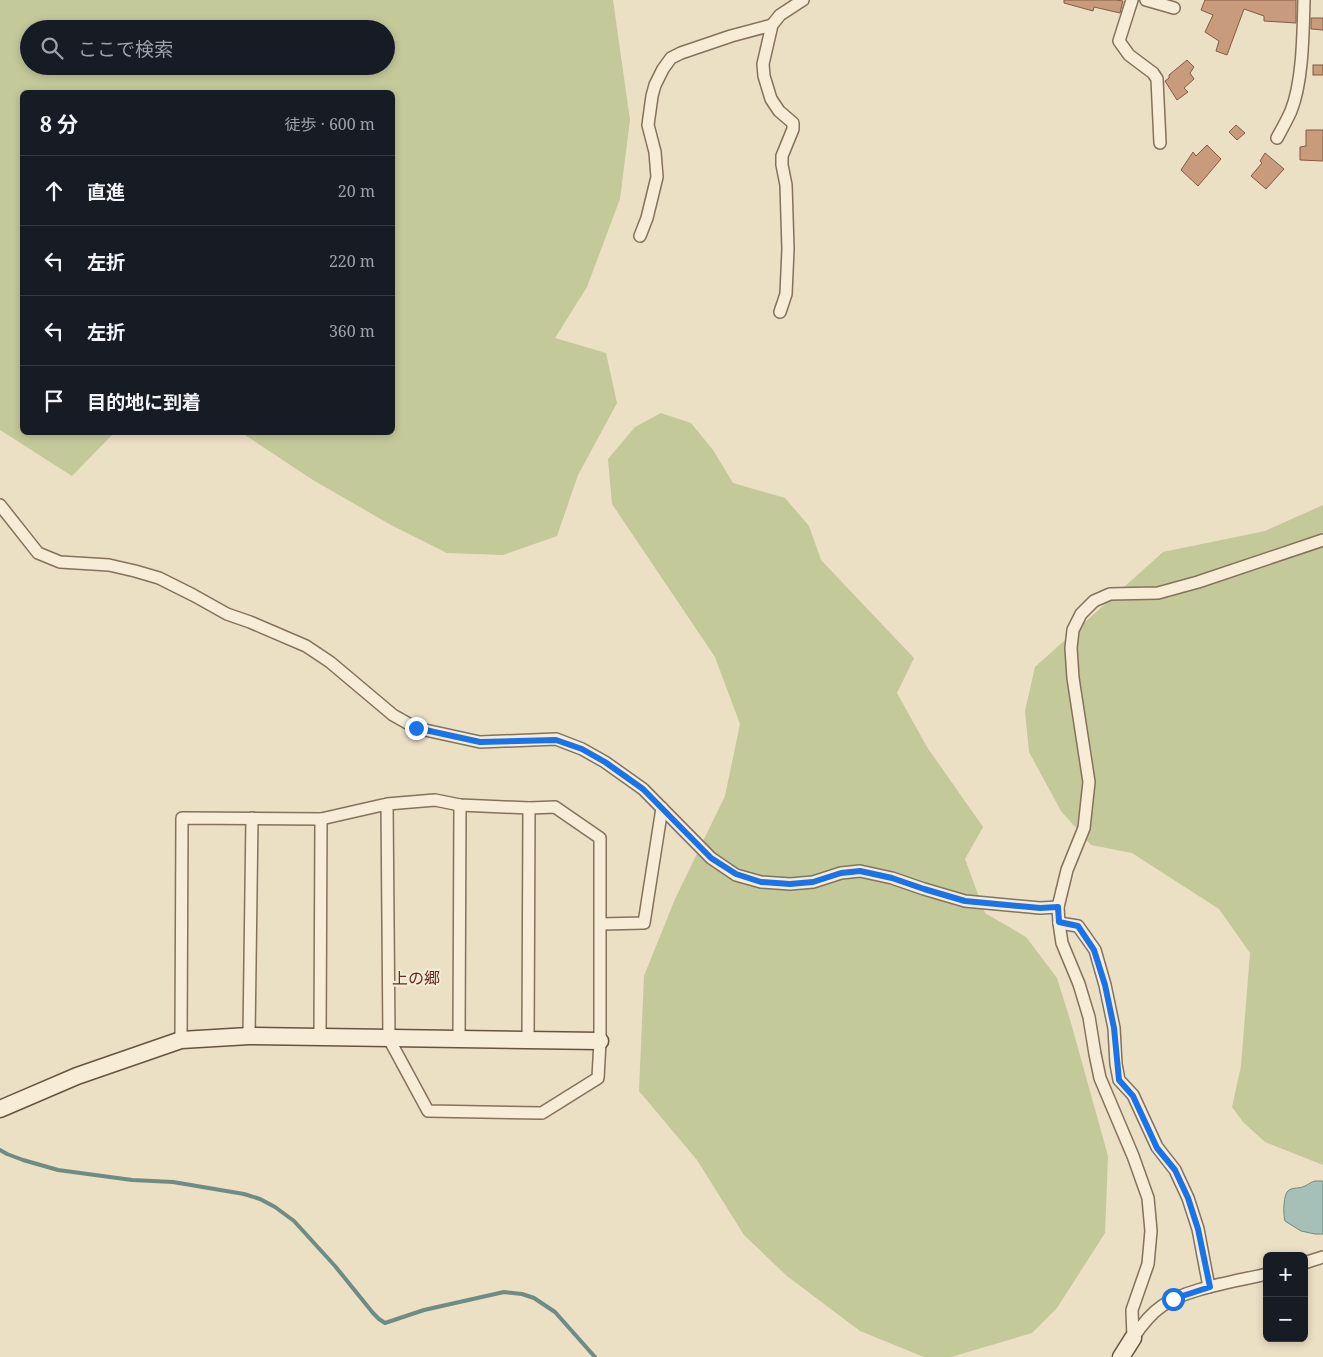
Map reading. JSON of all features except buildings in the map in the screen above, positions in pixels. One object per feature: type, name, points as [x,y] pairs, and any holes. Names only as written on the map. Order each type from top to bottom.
[{"type":"street","points":[[780,312],[786,294],[788,249],[786,185],[782,156],[793,129],[793,123],[778,111],[771,100],[764,76],[763,64],[772,25],[780,15],[803,0]]},
{"type":"street","points":[[1132,0],[1119,40],[1129,55],[1154,73],[1157,78],[1160,143]]},
{"type":"street","points":[[1146,0],[1174,8]]},
{"type":"street","points":[[1277,138],[1291,111],[1297,89],[1304,0]]},
{"type":"street","points":[[640,236],[647,218],[657,177],[655,152],[648,125],[652,96],[663,69],[671,58],[685,51],[772,25]]},
{"type":"street","points":[[0,505],[38,554],[60,562],[108,565],[135,570],[159,578],[226,614],[306,646],[330,662],[393,715],[416,728],[480,742],[556,740],[582,749],[605,762],[643,789],[711,858],[736,874],[761,882],[790,884],[813,882],[841,873],[860,871],[892,878],[965,901],[1040,908],[1058,907]]},
{"type":"street","points":[[1133,1338],[1132,1310],[1148,1264],[1151,1231],[1148,1198],[1133,1156],[1100,1078],[1089,1017],[1079,984],[1062,943],[1059,922],[1058,907],[1067,870],[1084,828],[1089,782],[1073,678],[1071,648],[1073,630],[1081,614],[1094,602],[1110,594],[1158,593],[1198,582],[1323,540]]},
{"type":"street","points":[[181,1040],[182,818],[321,820],[387,804],[435,800],[460,805],[529,808],[555,807],[600,838],[601,924],[598,1078],[542,1112],[428,1112],[389,1039],[387,804]]},
{"type":"street","points":[[459,1039],[460,805]]},
{"type":"street","points":[[528,1040],[529,808]]},
{"type":"street","points":[[601,924],[644,923],[662,808]]},
{"type":"street","points":[[250,1036],[252,818]]},
{"type":"street","points":[[320,1037],[321,820]]},
{"type":"street","points":[[1059,922],[1078,926],[1094,950],[1105,985],[1114,1028],[1119,1080],[1133,1096],[1157,1148],[1175,1170],[1188,1198],[1198,1229],[1210,1287]]},
{"type":"street","points":[[0,1109],[77,1076],[181,1040],[250,1036],[600,1041]]},
{"type":"street","points":[[1308,1262],[1323,1257]]},
{"type":"street","points":[[1120,1357],[1144,1322],[1173,1299],[1210,1287],[1263,1275]]},
{"type":"green space","points":[[0,0],[613,0],[630,120],[620,199],[587,287],[555,338],[606,353],[617,403],[578,475],[557,536],[503,555],[447,553],[391,525],[313,480],[245,435],[395,435],[395,90],[20,90],[20,435],[112,435],[72,476],[0,430]]},
{"type":"green space","points":[[661,413],[691,423],[713,450],[733,483],[785,498],[809,526],[821,560],[914,658],[897,693],[927,747],[983,827],[965,859],[985,913],[1026,937],[1057,978],[1108,1156],[1105,1233],[1057,1308],[1032,1333],[951,1357],[924,1357],[860,1331],[787,1276],[744,1235],[697,1160],[639,1091],[644,976],[675,899],[725,796],[740,724],[715,657],[612,504],[608,459],[635,427]]},
{"type":"green space","points":[[1323,505],[1323,1165],[1265,1142],[1243,1122],[1232,1107],[1241,1066],[1250,953],[1219,909],[1132,853],[1091,845],[1061,811],[1029,752],[1025,711],[1035,667],[1163,552],[1265,531]]},
{"type":"water","points":[[1315,1181],[1323,1181],[1323,1234],[1301,1231],[1285,1221],[1284,1218],[1284,1204],[1287,1192]]},
{"type":"waterway","points":[[0,1150],[23,1160],[58,1170],[132,1180],[173,1182],[244,1194],[260,1199],[294,1221],[335,1266],[373,1313],[385,1323],[424,1310],[504,1292],[522,1294],[534,1298],[555,1312],[595,1357]]},
{"type":"district","name":"上の郷","points":[[416,978]]},
{"type":"route","points":[[416,728],[480,742],[556,740],[582,749],[605,762],[643,789],[711,858],[736,874],[761,882],[790,884],[813,882],[841,873],[860,871],[892,878],[965,901],[1040,908],[1058,907],[1059,922],[1078,926],[1094,950],[1105,985],[1114,1028],[1119,1080],[1133,1096],[1157,1148],[1175,1170],[1188,1198],[1198,1229],[1210,1287],[1173,1299]]}]
